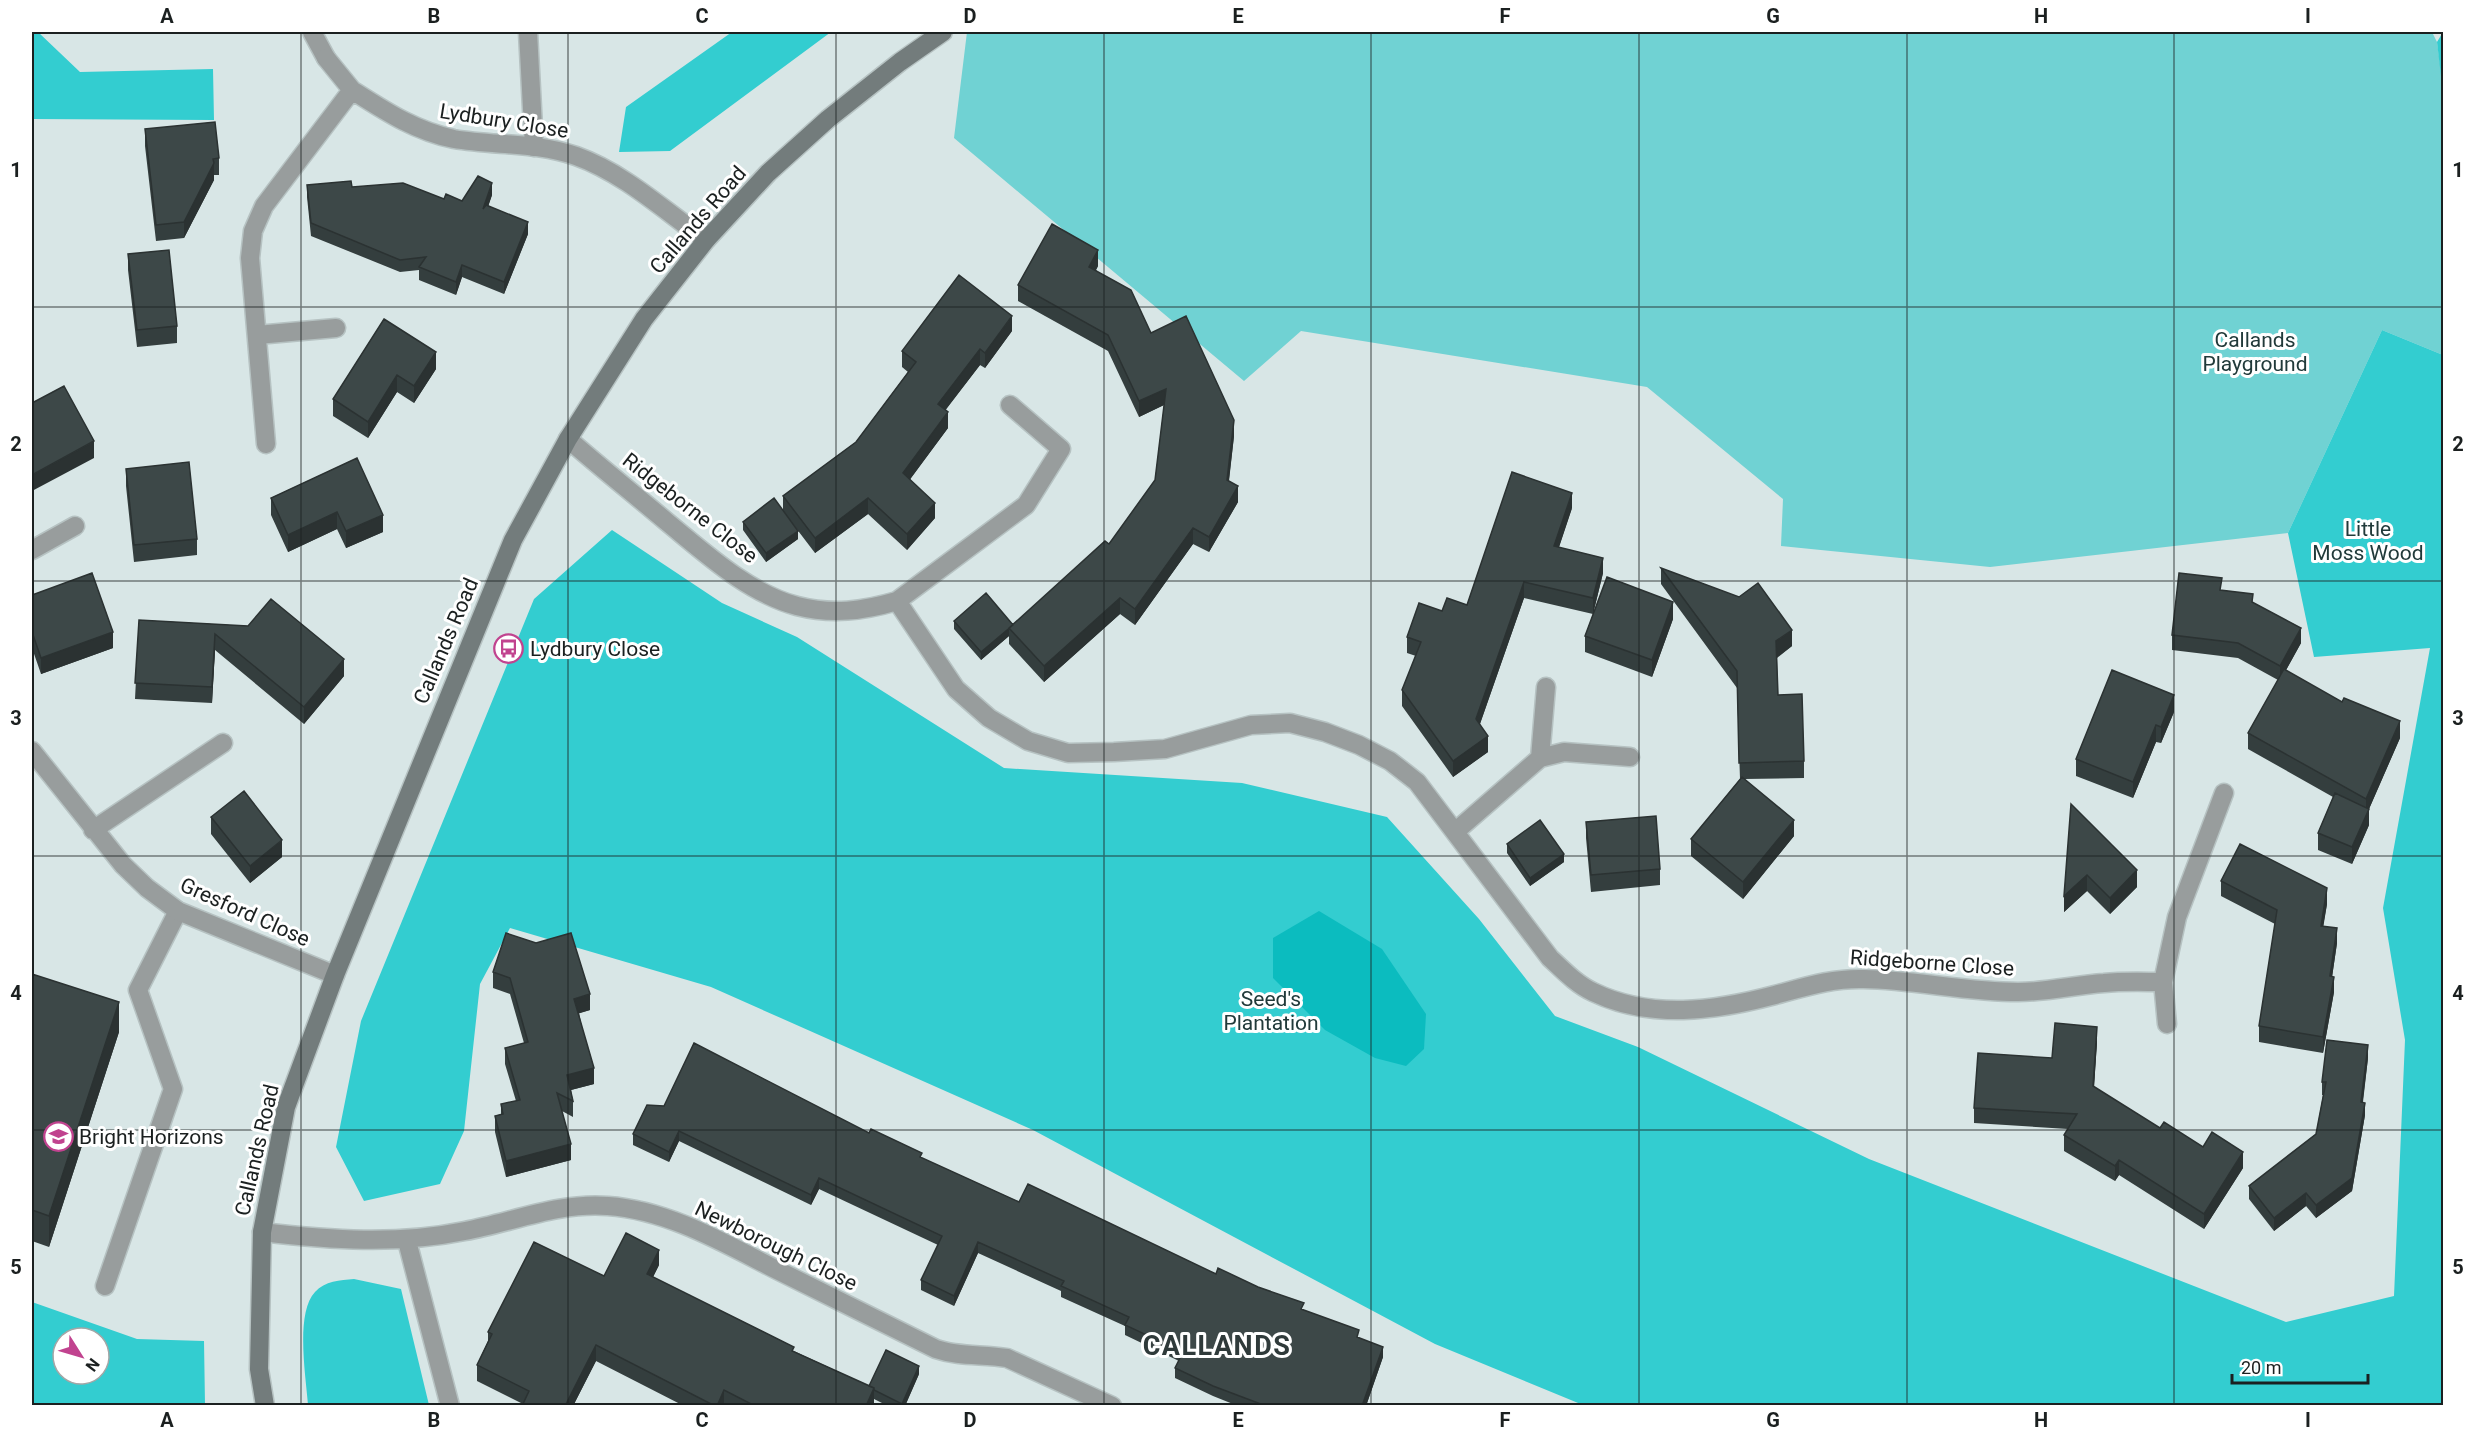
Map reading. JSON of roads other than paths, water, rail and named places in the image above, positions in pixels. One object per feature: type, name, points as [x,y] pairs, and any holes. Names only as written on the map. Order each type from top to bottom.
[{"type":"street","name":"Lydbury Close","points":[[312,32],[326,58],[352,90],[417,129],[455,139],[534,147],[574,155],[599,166],[706,240]]},
{"type":"street","points":[[528,32],[534,147]]},
{"type":"street","name":"Callands Road","points":[[265,1406],[260,1369],[262,1232],[286,1107],[335,975],[513,540],[568,439],[644,319],[706,240],[768,173],[828,119],[900,62],[943,32]]},
{"type":"street","points":[[266,444],[250,258],[253,231],[264,206],[352,90]]},
{"type":"street","points":[[257,335],[336,328]]},
{"type":"street","name":"Ridgeborne Close","points":[[568,439],[706,554],[772,597],[797,606],[829,611],[864,610],[897,601],[1026,505],[1061,449],[1010,405]]},
{"type":"street","points":[[32,550],[75,526]]},
{"type":"street","name":"Ridgeborne Close","points":[[897,601],[956,689],[989,718],[1028,741],[1068,753],[1165,749],[1251,724],[1290,723],[1325,732],[1390,761],[1417,782],[1550,958],[1572,979],[1592,992],[1649,1009],[1686,1011],[1724,1007],[1821,981],[1864,979],[2018,992],[2055,990],[2105,983],[2163,982]]},
{"type":"street","points":[[1540,758],[1546,687]]},
{"type":"street","points":[[93,830],[223,743]]},
{"type":"street","name":"Gresford Close","points":[[32,751],[93,830],[147,888],[178,911],[335,975]]},
{"type":"street","points":[[1456,831],[1540,758],[1564,752],[1630,758]]},
{"type":"street","points":[[2167,1024],[2163,982],[2177,917],[2224,793]]},
{"type":"street","points":[[105,1286],[173,1089],[138,990],[178,911]]},
{"type":"street","name":"Newborough Close","points":[[262,1232],[360,1242],[407,1241],[466,1231],[580,1205],[631,1208],[657,1215],[712,1238],[936,1349],[951,1354],[1007,1358],[1112,1406]]},
{"type":"street","points":[[407,1241],[450,1406]]},
{"type":"place","name":"Lydbury Close","points":[[509,649]]},
{"type":"place","name":"Bright Horizons","points":[[58,1137]]},
{"type":"district","name":"CALLANDS","points":[[1217,1346]]},
{"type":"park label","name":"Callands Playground","points":[[2255,352]]},
{"type":"park label","name":"Little Moss Wood","points":[[2368,541]]},
{"type":"park label","name":"Seed's Plantation","points":[[1271,1011]]}]
